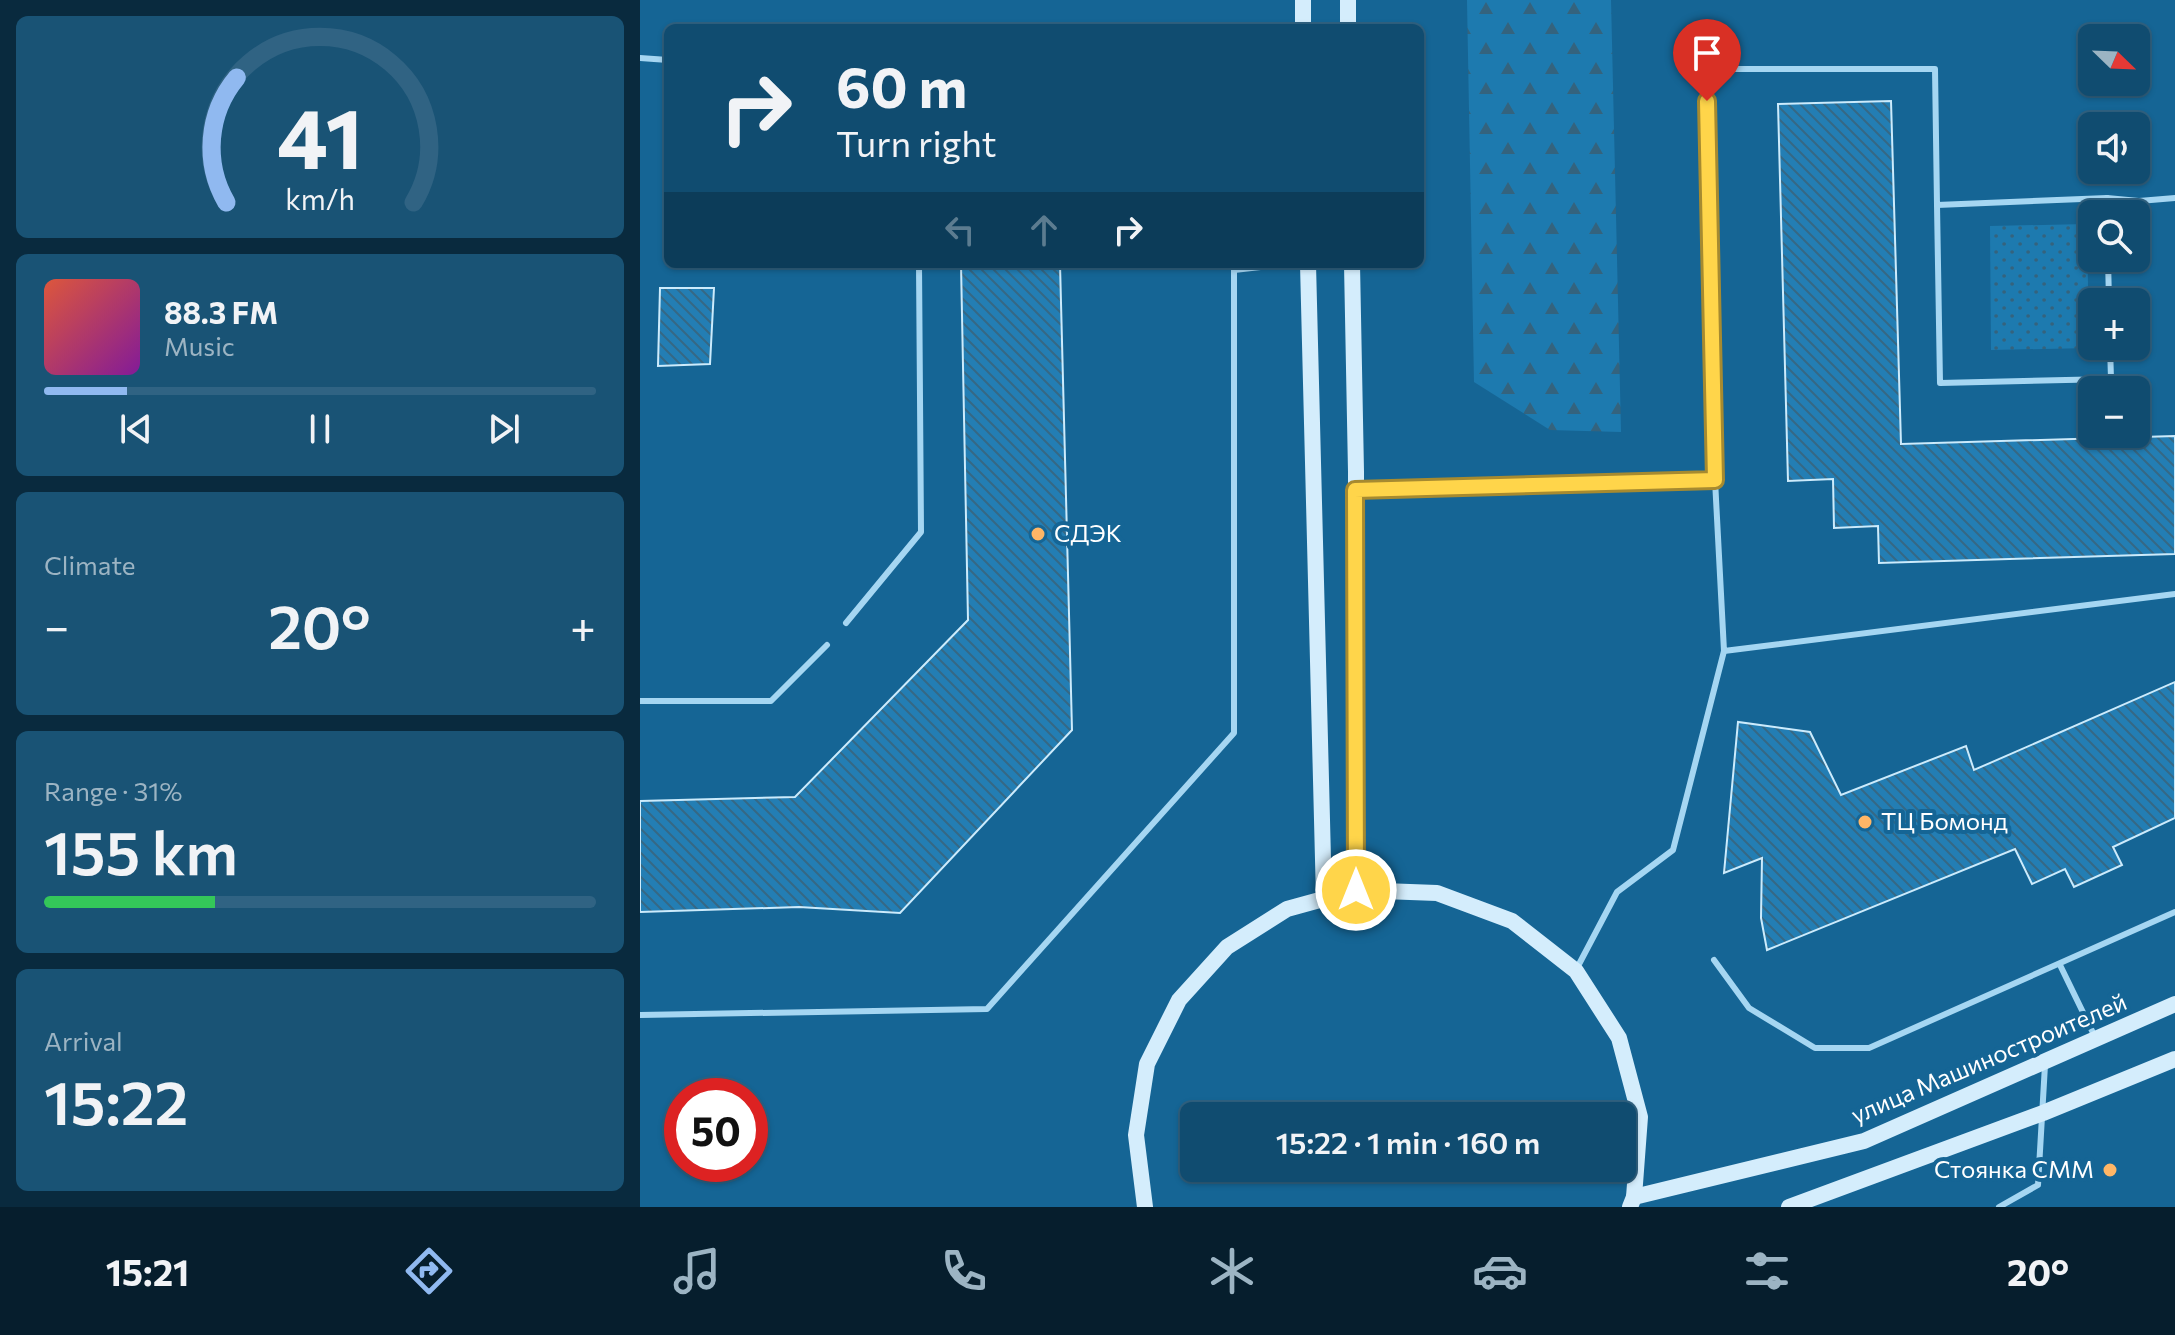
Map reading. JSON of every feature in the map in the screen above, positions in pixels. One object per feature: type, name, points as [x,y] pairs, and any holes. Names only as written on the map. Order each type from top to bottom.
[{"type":"main road","points":[[1303,0],[1303,24]]},
{"type":"main road","points":[[1348,0],[1348,24]]},
{"type":"main road","points":[[1308,268],[1324,899]]},
{"type":"main road","points":[[1352,268],[1356,890]]},
{"type":"main road","points":[[1134,1207],[1144,1207],[1136,1135],[1147,1064],[1179,1000],[1227,947],[1287,909],[1356,890],[1437,893],[1500,916],[1512,921],[1576,971],[1619,1038],[1640,1117],[1632,1202]]},
{"type":"main road","name":"улица Машиностроителей","points":[[1632,1202],[1864,1141],[2175,1004]]},
{"type":"main road","points":[[1789,1207],[2043,1113],[2175,1059]]},
{"type":"lane","points":[[640,58],[664,60]]},
{"type":"lane","points":[[1576,971],[1617,892],[1673,850],[1724,651],[1715,480],[1707,69],[1935,69],[1940,383],[2111,379],[2110,360]]},
{"type":"lane","points":[[1937,205],[2175,198]]},
{"type":"lane","points":[[846,623],[921,532],[919,268]]},
{"type":"lane","points":[[640,1015],[987,1009],[1234,733],[1234,270],[1252,268]]},
{"type":"lane","points":[[1355,490],[1715,480]]},
{"type":"lane","points":[[1724,651],[2175,594]]},
{"type":"lane","points":[[640,701],[771,701],[827,645]]},
{"type":"lane","points":[[1714,960],[1749,1008],[1815,1048],[1869,1048],[2175,912]]},
{"type":"lane","points":[[2060,965],[2095,1039]]},
{"type":"lane","points":[[1999,1207],[2038,1185],[2045,1061]]},
{"type":"green space","points":[[1467,0],[1611,0],[1621,432],[1550,430],[1474,382]]},
{"type":"green space","points":[[2078,224],[2078,272],[2088,272],[2088,288],[2078,288],[2078,348],[1991,350],[1990,226]]},
{"type":"building","points":[[1891,101],[1901,444],[2078,439],[2078,448],[2150,448],[2150,437],[2175,436],[2175,554],[1879,563],[1878,526],[1834,528],[1833,479],[1788,481],[1778,104]]},
{"type":"building","points":[[961,268],[1060,268],[1072,730],[900,913],[799,907],[640,912],[640,801],[795,797],[968,620]]},
{"type":"building","points":[[660,288],[714,288],[710,364],[658,366]]},
{"type":"building","name":"ТЦ Бомонд","points":[[2175,682],[2175,818],[2113,847],[2122,865],[2074,887],[2065,869],[2032,884],[2015,849],[1767,950],[1761,918],[1762,858],[1724,873],[1738,722],[1810,732],[1841,795],[1966,746],[1974,770]]},
{"type":"place","name":"СДЭК","points":[[1038,534]]},
{"type":"place","name":"ТЦ Бомонд","points":[[1865,822]]},
{"type":"place","name":"Стоянка СММ","points":[[2110,1170]]},
{"type":"route","points":[[1356,890],[1355,490],[1715,480],[1707,101]]}]
